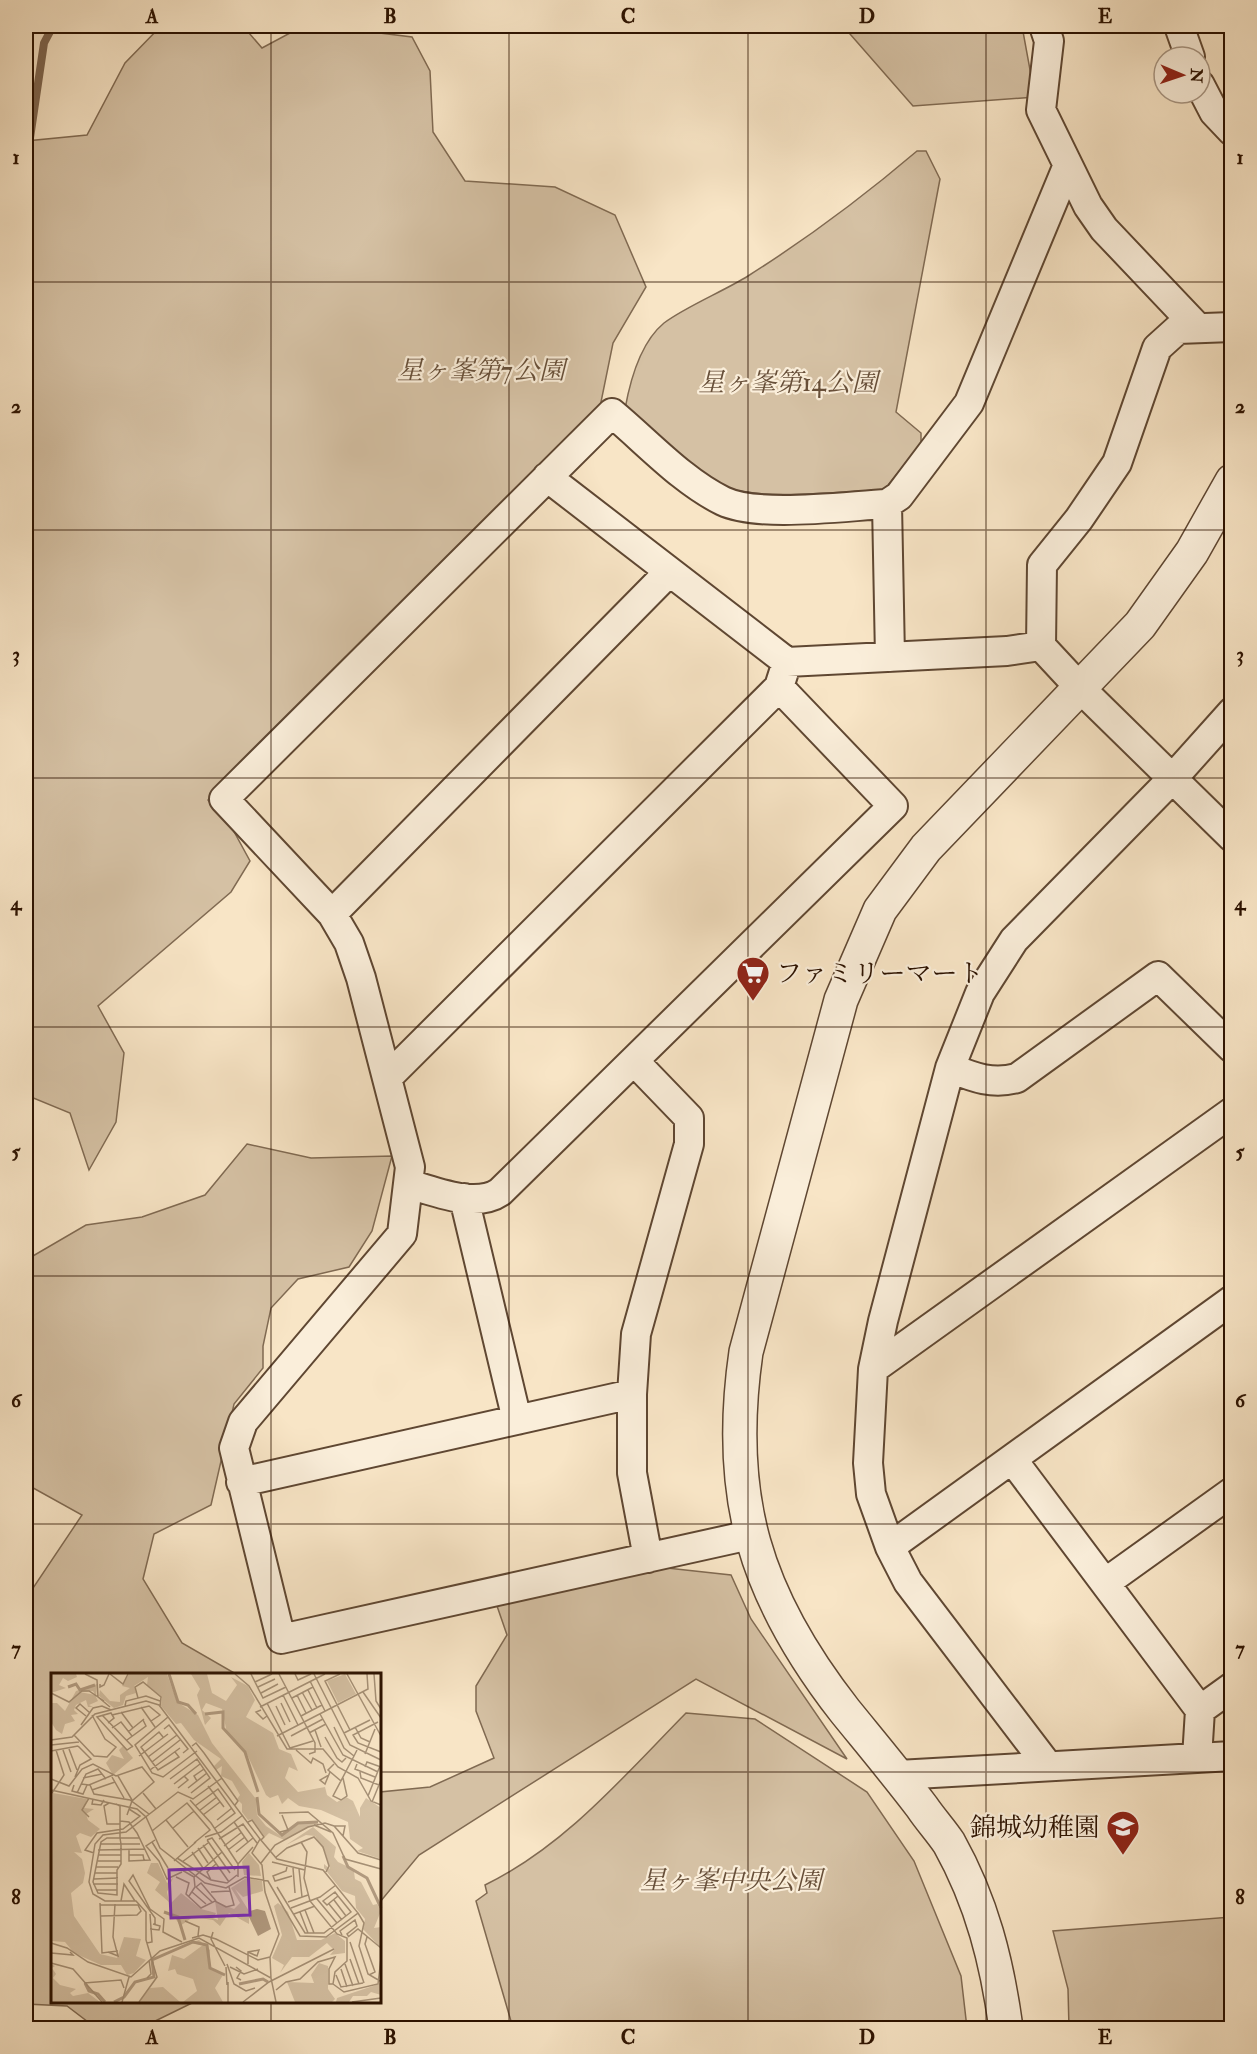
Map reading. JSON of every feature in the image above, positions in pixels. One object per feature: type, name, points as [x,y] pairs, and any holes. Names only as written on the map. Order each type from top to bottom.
[{"type":"street","points":[[1044,26],[1049,41],[1041,110],[1088,206],[1104,230],[1197,328]]},
{"type":"street","points":[[1179,26],[1186,45]]},
{"type":"street","points":[[1210,105],[1232,131]]},
{"type":"street","points":[[750,1535],[281,1639],[234,1448],[243,1422],[402,1234],[410,1167],[361,978],[349,943],[332,914],[224,799],[612,413],[700,487],[725,502],[759,510],[887,504],[899,496],[969,403],[1068,165]]},
{"type":"street","points":[[1232,327],[1178,329],[1157,348],[1117,463],[1079,519],[1042,565],[1041,646],[1080,689],[1232,837]]},
{"type":"street","points":[[408,1184],[464,1198],[490,1199],[500,1192],[893,806],[783,674],[669,572],[547,477]]},
{"type":"street","points":[[1006,2028],[999,1971],[983,1921],[948,1842],[898,1775],[844,1709],[780,1615],[750,1535],[738,1454],[739,1399],[746,1352],[841,1000],[880,910],[926,848],[1140,625],[1192,552],[1232,481]]},
{"type":"street","points":[[887,504],[890,657]]},
{"type":"street","points":[[332,914],[669,572]]},
{"type":"street","points":[[387,1078],[783,674],[890,657],[1007,651],[1041,646]]},
{"type":"street","points":[[1048,1766],[908,1582],[890,1547],[871,1494],[867,1463],[873,1369],[950,1068],[980,993],[1014,940],[1172,779],[1232,712]]},
{"type":"street","points":[[950,1068],[984,1081],[1004,1082],[1017,1078],[1158,976],[1232,1048]]},
{"type":"street","points":[[634,1061],[689,1118],[689,1144],[636,1334],[632,1394],[632,1473],[648,1558]]},
{"type":"street","points":[[873,1369],[1232,1112]]},
{"type":"street","points":[[464,1198],[517,1420]]},
{"type":"street","points":[[890,1547],[1232,1300]]},
{"type":"street","points":[[241,1482],[632,1394]]},
{"type":"street","points":[[1012,1459],[1200,1710],[1197,1758]]},
{"type":"street","points":[[1105,1583],[1232,1492]]},
{"type":"street","points":[[1200,1710],[1232,1687]]},
{"type":"street","points":[[898,1775],[1232,1756]]},
{"type":"green space","name":"星ヶ峯第7公園","points":[[161,26],[243,26],[262,48],[303,26],[372,26],[372,32],[412,37],[430,71],[433,132],[465,181],[555,187],[615,215],[646,287],[613,343],[600,407],[208,800],[232,828],[250,861],[231,892],[98,1006],[124,1053],[116,1122],[89,1170],[70,1113],[26,1095],[26,141],[87,135],[125,63]]},
{"type":"green space","points":[[843,26],[1022,26],[1035,97],[913,106]]},
{"type":"green space","name":"星ヶ峯第14公園","points":[[917,151],[926,151],[940,179],[896,412],[921,433],[921,444],[884,490],[765,494],[732,489],[691,465],[625,409],[633,374],[643,351],[664,323],[748,276],[792,247],[856,201]]},
{"type":"green space","points":[[247,1144],[311,1158],[392,1156],[372,1231],[349,1267],[298,1279],[271,1308],[263,1346],[263,1368],[234,1404],[211,1505],[154,1534],[143,1579],[182,1643],[234,1673],[51,1673],[51,2003],[192,2003],[141,2028],[96,2028],[67,2006],[26,2004],[26,1604],[29,1594],[82,1515],[26,1484],[26,1260],[86,1225],[142,1217],[205,1195]]},
{"type":"green space","points":[[667,1568],[731,1575],[751,1619],[847,1759],[696,1679],[419,1855],[381,1901],[381,1792],[430,1787],[494,1758],[476,1711],[476,1686],[507,1635],[496,1603]]},
{"type":"green space","name":"星ヶ峯中央公園","points":[[686,1713],[755,1719],[867,1792],[914,1861],[961,1976],[967,2028],[513,2028],[476,1901],[487,1893],[485,1885],[541,1851],[592,1808]]},
{"type":"green space","points":[[1231,1917],[1231,2028],[1069,2028],[1068,1989],[1053,1931]]},
{"type":"waterway","points":[[26,165],[44,43],[53,26]]},
{"type":"place","name":"ファミリーマート","points":[[753,1002]]},
{"type":"place","name":"錦城幼稚園","points":[[1123,1856]]}]
